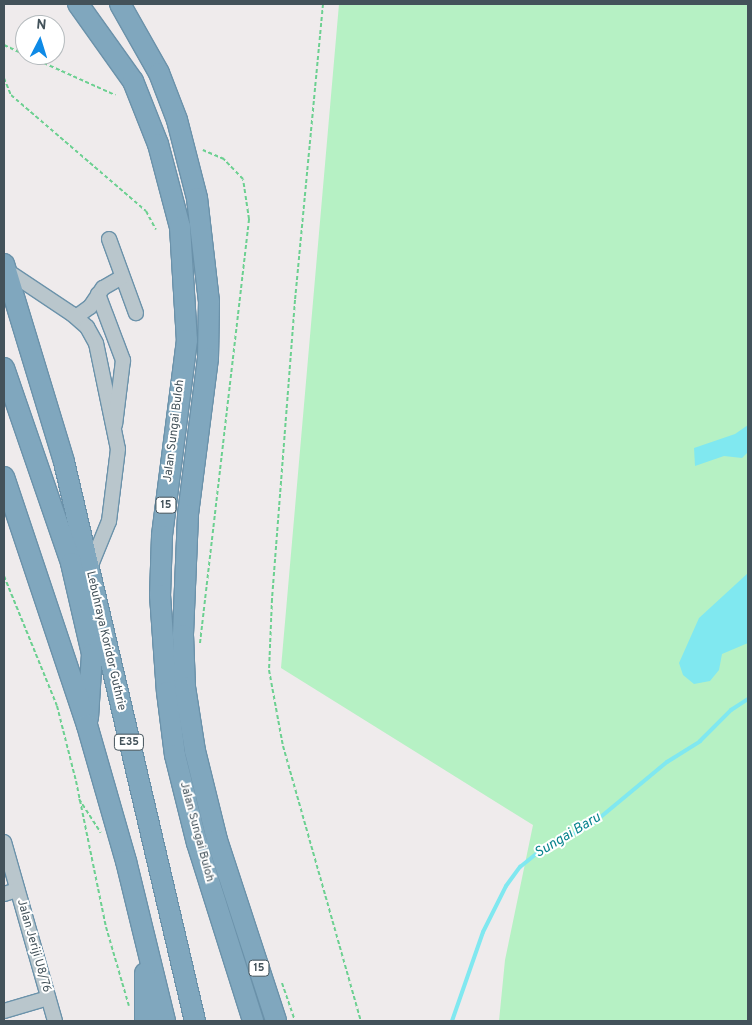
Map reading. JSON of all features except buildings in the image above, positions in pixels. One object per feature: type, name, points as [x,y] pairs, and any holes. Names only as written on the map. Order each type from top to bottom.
[{"type":"highway","name":"Jalan Sungai Buloh","points":[[78,4],[133,81],[158,144],[180,227],[186,340],[162,536],[160,595],[166,675],[176,755],[195,834],[253,1021]]},
{"type":"highway","name":"Jalan Sungai Buloh","points":[[120,4],[160,73],[177,120],[197,198],[209,301],[208,358],[188,515],[183,635],[185,687],[195,751],[217,840],[276,1021]]},
{"type":"highway","name":"Lebuhraya Koridor Guthrie","points":[[5,267],[64,462],[195,1021]]},
{"type":"highway","points":[[4,368],[52,503],[82,608],[93,669],[87,725]]},
{"type":"highway","name":"E35","points":[[4,477],[87,725],[126,861],[145,946],[165,1021]]},
{"type":"highway","points":[[138,1017],[145,946]]},
{"type":"street","points":[[108,239],[136,313]]},
{"type":"street","points":[[5,267],[53,298],[76,317],[87,327],[96,343],[118,449],[116,486],[109,521],[89,572]]},
{"type":"street","points":[[76,317],[90,308],[98,294],[122,277]]},
{"type":"street","points":[[98,294],[123,360],[114,428]]},
{"type":"street","name":"Jalan Jeriji U8/76","points":[[4,842],[10,892],[55,1021]]},
{"type":"street","points":[[4,1011],[48,998]]},
{"type":"path","points":[[324,4],[295,300],[272,599],[269,670],[283,746],[361,1021]]},
{"type":"path","points":[[48,65],[115,95]]},
{"type":"path","points":[[4,78],[11,95],[146,211],[156,230]]},
{"type":"path","points":[[200,649],[249,218],[243,179],[224,160],[203,150]]},
{"type":"path","points":[[4,576],[57,706],[76,781],[106,927],[138,1017]]},
{"type":"path","points":[[279,976],[295,1021]]},
{"type":"green space","points":[[339,4],[748,4],[748,1021],[499,1021],[505,960],[533,825],[281,668]]},
{"type":"water","points":[[748,425],[748,452],[742,458],[724,456],[695,466],[694,448],[735,434]]},
{"type":"water","points":[[748,573],[748,643],[722,654],[719,670],[710,681],[694,684],[683,675],[679,663],[699,618]]},
{"type":"waterway","name":"Sungai Baru","points":[[452,1021],[483,932],[506,886],[520,867],[541,850],[591,825],[667,762],[700,741],[731,710],[748,699]]}]
